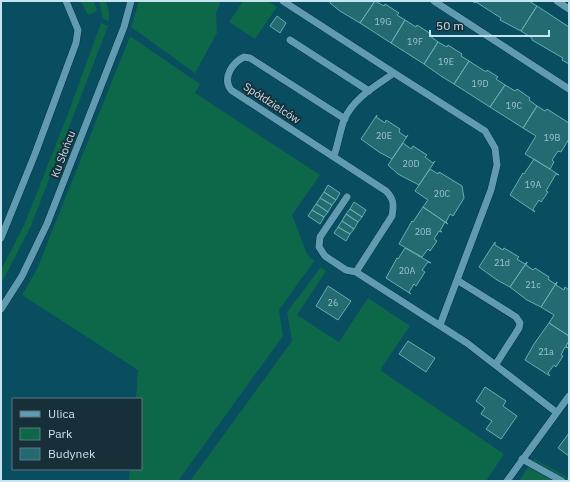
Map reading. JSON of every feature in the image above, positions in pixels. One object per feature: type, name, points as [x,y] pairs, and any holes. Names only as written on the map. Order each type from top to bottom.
[{"type":"street","points":[[1,238],[40,141],[76,43],[78,30],[66,1]]},
{"type":"street","name":"Ku Słońcu","points":[[1,309],[22,276],[48,224],[124,27],[131,1]]},
{"type":"street","points":[[283,1],[485,131],[495,148],[497,165],[491,190],[440,325]]},
{"type":"street","points":[[434,1],[569,89]]},
{"type":"street","points":[[557,1],[569,9]]},
{"type":"street","points":[[290,40],[369,91]]},
{"type":"street","name":"Spółdzielców","points":[[345,119],[250,58],[244,57],[237,60],[227,77],[227,84],[230,90],[334,156],[386,191],[392,197],[394,206],[392,216],[356,272]]},
{"type":"street","points":[[334,156],[345,119],[354,104],[394,73]]},
{"type":"street","points":[[347,197],[320,238],[319,247],[325,256],[346,270],[356,272],[440,325],[496,364],[556,412]]},
{"type":"street","points":[[457,280],[516,317],[520,323],[520,328],[496,364]]},
{"type":"street","points":[[507,481],[569,396]]},
{"type":"street","points":[[522,459],[562,481]]},
{"type":"green space","points":[[81,1],[94,1],[97,11],[88,15]]},
{"type":"green space","points":[[99,1],[106,1],[109,12],[109,21],[103,19]]},
{"type":"green space","points":[[139,1],[221,1],[216,13],[217,33],[195,73],[131,27]]},
{"type":"green space","points":[[243,1],[268,1],[277,7],[255,39],[229,22]]},
{"type":"green space","points":[[101,23],[108,26],[31,226],[1,284],[1,270],[25,223],[69,111]]},
{"type":"green space","points":[[130,36],[200,84],[195,93],[320,175],[292,215],[307,254],[314,261],[279,310],[283,336],[178,481],[129,481],[130,470],[142,470],[142,398],[136,398],[138,370],[22,295],[37,269]]},
{"type":"green space","points":[[321,267],[326,271],[297,315],[339,342],[368,298],[410,326],[380,370],[504,454],[486,481],[190,481],[292,341],[287,312]]},
{"type":"green space","points":[[534,459],[569,478],[569,481],[519,481]]},
{"type":"building","points":[[331,1],[375,1],[360,23],[340,11],[330,3]]},
{"type":"building","points":[[375,1],[384,6],[385,4],[399,13],[397,15],[405,20],[391,43],[360,23]]},
{"type":"building","points":[[472,1],[529,1],[537,6],[521,31],[500,20],[501,18]]},
{"type":"building","points":[[537,6],[569,27],[569,64],[562,60],[563,58],[532,40],[532,38],[521,31]]},
{"type":"building","points":[[277,16],[286,23],[280,33],[270,26]]},
{"type":"building","points":[[405,20],[416,27],[417,25],[431,34],[430,36],[438,42],[424,64],[391,43]]},
{"type":"building","points":[[438,42],[447,47],[448,45],[462,54],[461,56],[469,61],[454,84],[424,64]]},
{"type":"building","points":[[469,61],[486,72],[487,70],[498,77],[496,79],[505,85],[490,107],[454,84]]},
{"type":"building","points":[[505,85],[515,91],[517,89],[530,98],[529,100],[537,106],[523,128],[490,107]]},
{"type":"building","points":[[537,106],[545,111],[547,109],[569,123],[569,139],[561,152],[558,151],[552,160],[554,162],[550,169],[525,154],[536,136],[523,128]]},
{"type":"building","points":[[377,115],[376,117],[385,123],[386,120],[400,129],[399,132],[406,137],[408,135],[392,159],[361,139]]},
{"type":"building","points":[[403,143],[411,149],[413,146],[427,155],[425,157],[433,163],[435,161],[419,185],[398,174],[388,165]]},
{"type":"building","points":[[534,159],[559,175],[556,174],[546,191],[548,192],[541,202],[539,200],[533,209],[535,212],[510,195],[523,173],[524,174]]},
{"type":"building","points":[[430,169],[438,174],[439,172],[462,186],[464,198],[453,216],[450,214],[446,222],[448,224],[423,207],[428,200],[415,191]]},
{"type":"building","points":[[328,185],[340,193],[336,200],[324,192]]},
{"type":"building","points":[[324,192],[336,200],[332,205],[320,198]]},
{"type":"building","points":[[320,198],[332,205],[328,212],[316,204]]},
{"type":"building","points":[[354,202],[366,210],[362,217],[350,209]]},
{"type":"building","points":[[316,204],[328,212],[324,217],[312,210]]},
{"type":"building","points":[[423,207],[448,224],[445,222],[440,231],[442,232],[439,231],[434,239],[437,241],[430,251],[428,249],[422,257],[399,244],[412,221],[413,222]]},
{"type":"building","points":[[350,209],[362,217],[358,222],[346,214]]},
{"type":"building","points":[[312,210],[324,217],[320,224],[308,216]]},
{"type":"building","points":[[346,214],[358,222],[354,229],[342,221]]},
{"type":"building","points":[[342,221],[354,229],[350,234],[338,227]]},
{"type":"building","points":[[338,227],[350,234],[346,241],[334,233]]},
{"type":"building","points":[[495,242],[495,245],[503,250],[504,248],[519,257],[517,259],[525,264],[527,262],[510,287],[479,267]]},
{"type":"building","points":[[405,248],[431,263],[428,262],[422,270],[425,272],[416,286],[414,284],[409,292],[411,294],[386,278],[397,258],[398,259]]},
{"type":"building","points":[[527,262],[526,265],[533,270],[535,268],[549,277],[548,279],[555,284],[557,282],[541,307],[527,300],[510,287]]},
{"type":"building","points":[[557,282],[556,285],[564,290],[565,287],[569,290],[569,336],[549,323],[554,315],[541,307]]},
{"type":"building","points":[[328,286],[351,301],[338,320],[316,306]]},
{"type":"building","points":[[549,323],[569,336],[569,341],[566,346],[568,348],[565,347],[561,355],[563,356],[556,367],[554,365],[548,373],[550,376],[525,360]]},
{"type":"building","points":[[408,341],[435,358],[426,372],[399,354]]},
{"type":"building","points":[[485,387],[506,401],[503,406],[517,416],[501,439],[486,429],[492,421],[481,414],[485,408],[476,401]]},
{"type":"building","points":[[569,433],[569,456],[558,448]]}]
